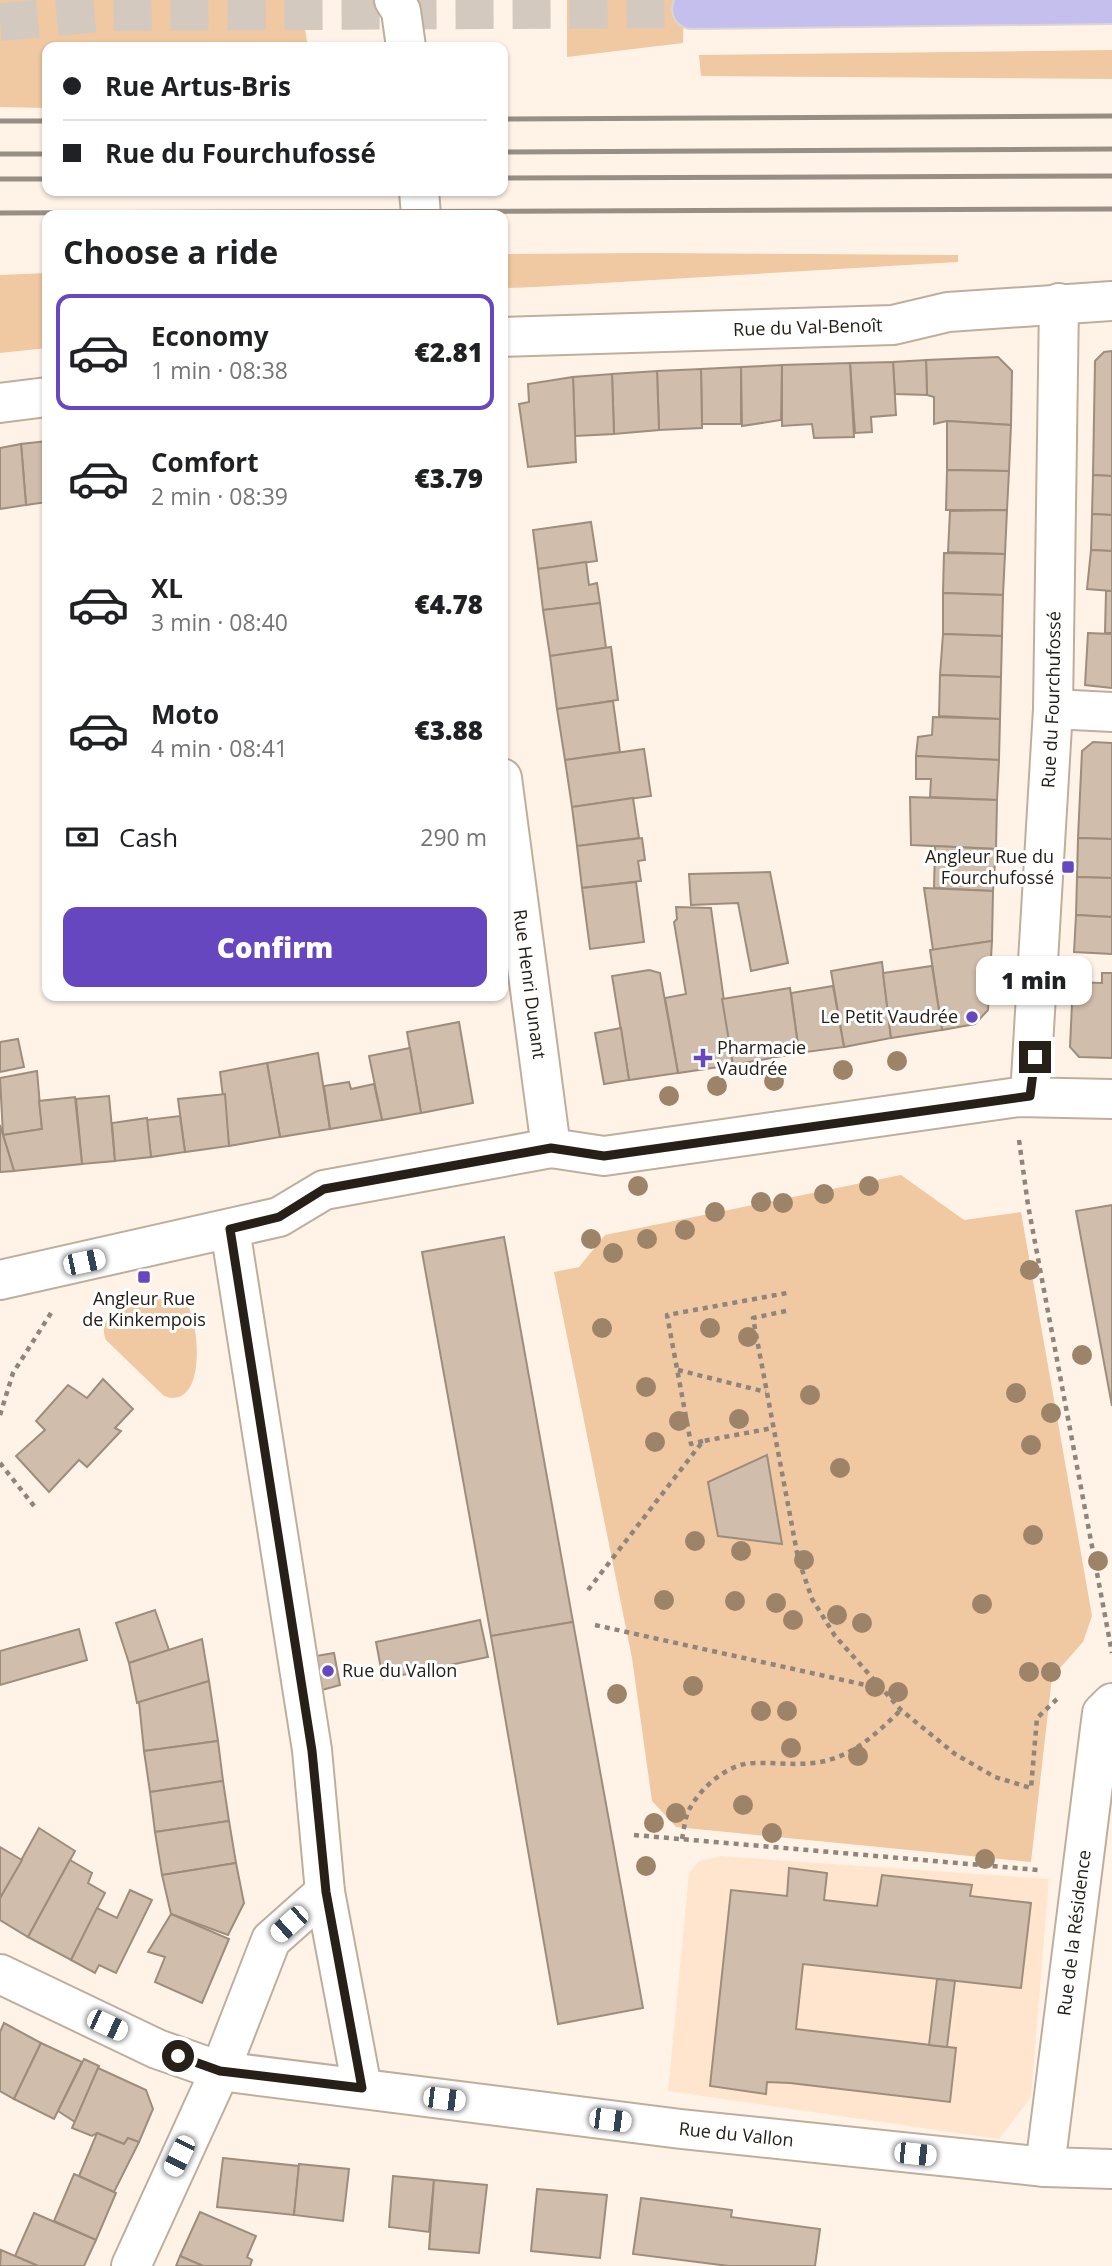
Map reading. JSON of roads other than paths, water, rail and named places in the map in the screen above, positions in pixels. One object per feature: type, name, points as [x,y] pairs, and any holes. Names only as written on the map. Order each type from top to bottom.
[{"type":"highway","points":[[692,9],[1112,4]]},
{"type":"street","points":[[394,0],[401,11],[405,42]]},
{"type":"street","name":"Rue du Val-Benoît","points":[[508,337],[893,325],[948,312],[1112,301]]},
{"type":"street","name":"Rue du Fourchufossé","points":[[1024,1097],[1054,709],[1059,303]]},
{"type":"street","points":[[0,403],[42,398]]},
{"type":"street","points":[[1054,709],[1112,712]]},
{"type":"street","name":"Rue Henri Dunant","points":[[508,823],[551,1148]]},
{"type":"street","points":[[0,1280],[279,1217],[324,1189],[551,1148],[604,1156],[1024,1097],[1112,1099]]},
{"type":"street","points":[[230,1229],[312,1751],[326,1892],[362,2088]]},
{"type":"street","name":"Rue de la Résidence","points":[[1045,2167],[1102,1713],[1112,1703]]},
{"type":"street","points":[[131,2266],[220,2071],[271,1940],[326,1892]]},
{"type":"street","name":"Rue du Vallon","points":[[0,1975],[157,2049],[220,2071],[681,2129],[1045,2167],[1112,2169]]},
{"type":"tunnel","points":[[0,22],[110,12],[692,9]]},
{"type":"railway","points":[[508,119],[1112,116]]},
{"type":"railway","points":[[0,121],[42,121]]},
{"type":"railway","points":[[508,152],[1112,149]]},
{"type":"railway","points":[[0,154],[42,154]]},
{"type":"railway","points":[[508,178],[1112,176]]},
{"type":"railway","points":[[0,179],[42,179]]},
{"type":"railway","points":[[508,211],[1112,209]]},
{"type":"railway","points":[[0,213],[42,213]]},
{"type":"place","name":"Angleur Rue du Fourchufossé","points":[[1068,867]]},
{"type":"place","name":"Le Petit Vaudrée","points":[[972,1017]]},
{"type":"place","name":"Pharmacie Vaudrée","points":[[703,1058]]},
{"type":"place","name":"Angleur Rue de Kinkempois","points":[[144,1277]]},
{"type":"place","name":"Rue du Vallon","points":[[328,1671]]}]
